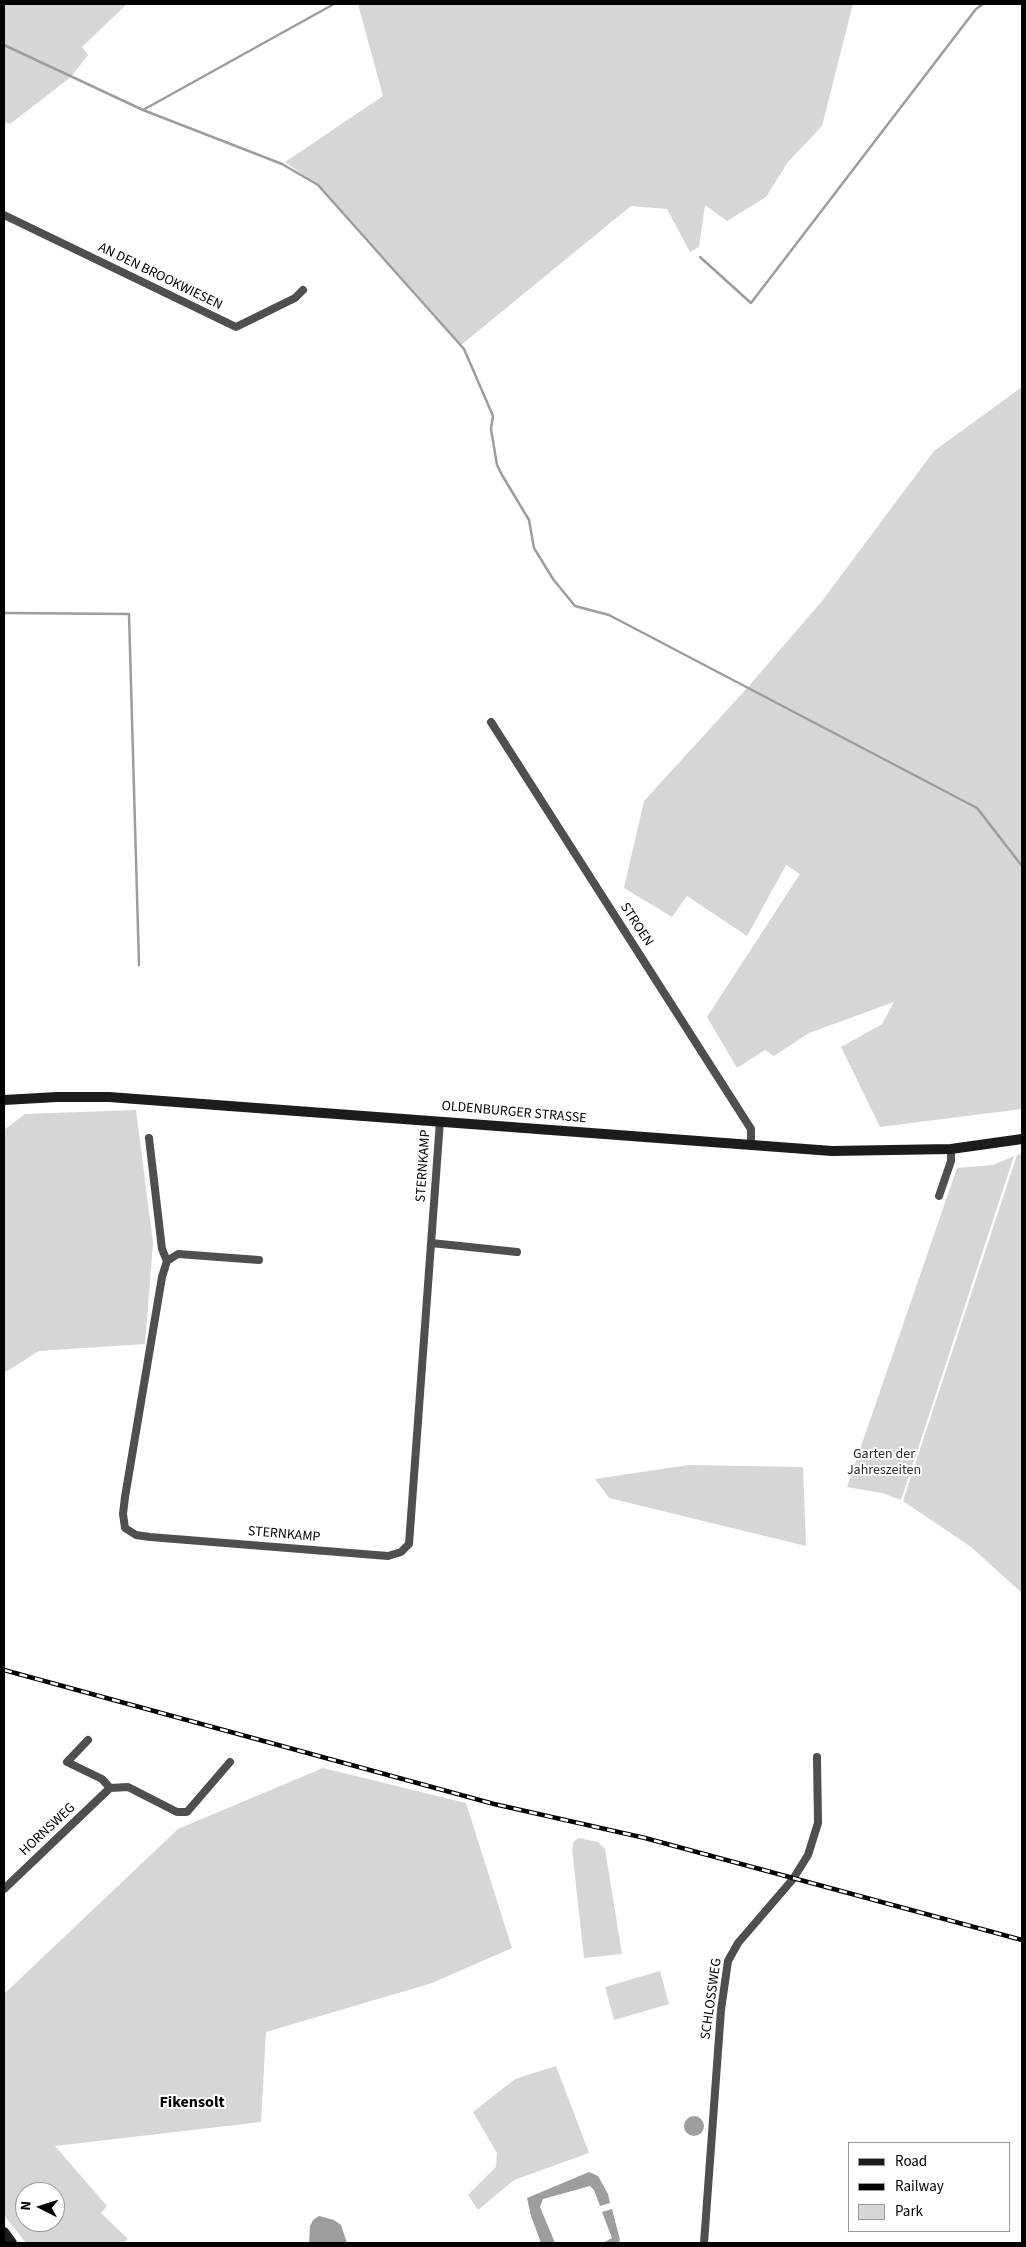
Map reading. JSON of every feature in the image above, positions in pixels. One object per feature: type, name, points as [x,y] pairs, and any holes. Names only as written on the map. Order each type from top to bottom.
[{"type":"main road","name":"OLDENBURGER STRASSE","points":[[4,1100],[88,1096],[832,1151],[951,1149],[1022,1139]]},
{"type":"main road","points":[[4,2232],[12,2243]]},
{"type":"street","name":"AN DEN BROOKWIESEN","points":[[4,215],[236,327],[294,298],[303,290]]},
{"type":"street","name":"STROEN","points":[[491,722],[751,1129],[751,1145]]},
{"type":"street","name":"STERNKAMP","points":[[149,1138],[162,1249],[167,1261],[162,1277],[125,1497],[123,1514],[125,1528],[136,1535],[150,1537],[388,1556],[400,1552],[409,1544],[440,1121]]},
{"type":"street","points":[[939,1196],[951,1161],[951,1149]]},
{"type":"street","points":[[431,1244],[517,1252]]},
{"type":"street","points":[[167,1261],[178,1254],[259,1260]]},
{"type":"street","points":[[88,1740],[68,1762],[102,1778],[110,1788],[128,1786],[177,1812],[187,1812],[230,1762]]},
{"type":"street","name":"SCHLOSSWEG","points":[[704,2243],[721,2010],[728,1961],[738,1943],[792,1879],[808,1855],[818,1823],[817,1757]]},
{"type":"street","name":"HORNSWEG","points":[[4,1889],[110,1788]]},
{"type":"green space","points":[[4,4],[127,4],[82,47],[88,55],[71,77],[10,124],[4,122]]},
{"type":"green space","points":[[358,4],[853,4],[822,126],[788,162],[766,197],[727,221],[705,205],[699,247],[690,252],[667,209],[631,206],[461,345],[318,185],[285,162],[383,96]]},
{"type":"green space","points":[[1022,387],[1022,1109],[880,1127],[841,1047],[882,1024],[894,1002],[809,1033],[774,1056],[765,1050],[737,1068],[707,1017],[800,874],[786,865],[747,936],[687,896],[672,917],[624,888],[644,801],[748,687],[822,601],[934,451]]},
{"type":"green space","points":[[136,1110],[153,1243],[145,1344],[39,1351],[4,1373],[4,1130],[25,1114]]},
{"type":"green space","points":[[1022,1153],[1022,1593],[971,1547],[903,1501],[1017,1155]]},
{"type":"green space","name":"Garten der Jahreszeiten","points":[[1014,1156],[901,1500],[882,1493],[847,1487],[957,1168],[993,1165]]},
{"type":"green space","points":[[689,1465],[803,1467],[806,1546],[609,1498],[595,1479]]},
{"type":"green space","points":[[323,1768],[466,1803],[512,1948],[432,1983],[266,2032],[261,2122],[55,2146],[107,2206],[101,2213],[128,2239],[123,2243],[26,2243],[17,2232],[65,2232],[65,2182],[15,2182],[15,2229],[4,2215],[4,1994],[178,1829]]},
{"type":"green space","points":[[579,1838],[598,1842],[605,1849],[622,1954],[584,1958],[572,1849],[574,1841]]},
{"type":"green space","points":[[660,1971],[669,2004],[614,2020],[605,1987]]},
{"type":"green space","points":[[556,2066],[589,2153],[514,2180],[478,2210],[468,2195],[496,2167],[497,2153],[473,2112],[515,2079]]},
{"type":"shaded area","points":[[690,2116],[698,2116],[704,2122],[704,2130],[698,2136],[690,2136],[684,2130],[684,2122]]},
{"type":"shaded area","points":[[589,2172],[598,2176],[608,2194],[610,2203],[600,2206],[594,2190],[590,2186],[543,2199],[540,2207],[555,2243],[541,2243],[531,2216],[527,2198]]},
{"type":"shaded area","points":[[612,2209],[620,2240],[618,2243],[603,2243],[612,2238],[602,2212]]},
{"type":"shaded area","points":[[319,2216],[334,2220],[341,2225],[347,2243],[309,2243],[310,2226],[313,2220]]},
{"type":"waterway","points":[[334,4],[143,110],[282,164],[318,185],[464,349],[493,416],[491,429],[497,465],[529,520],[534,548],[553,579],[575,606],[609,615],[977,808],[1022,866]]},
{"type":"waterway","points":[[700,257],[751,303],[976,9],[983,4]]},
{"type":"waterway","points":[[4,45],[143,110]]},
{"type":"waterway","points":[[4,613],[129,614],[139,965]]},
{"type":"railway","points":[[4,1670],[494,1804],[645,1838],[1022,1940]]},
{"type":"district","name":"Fikensolt","points":[[192,2103]]}]
